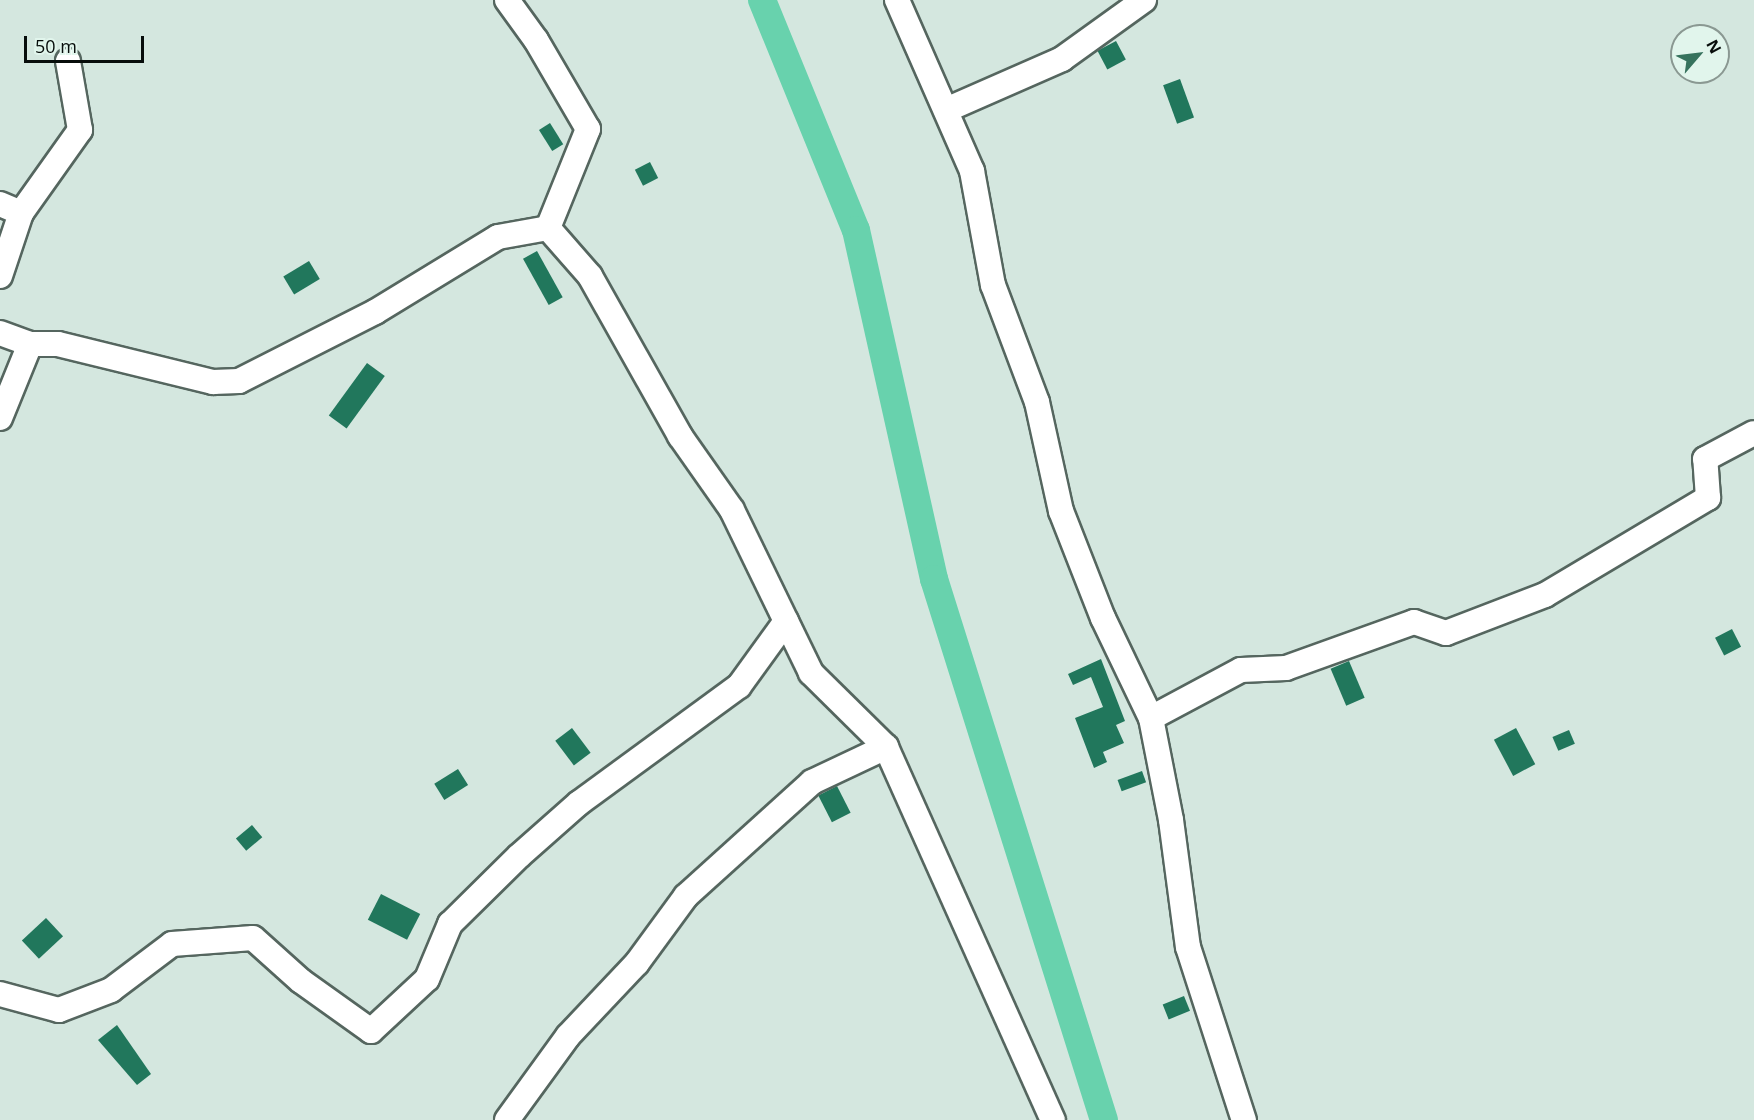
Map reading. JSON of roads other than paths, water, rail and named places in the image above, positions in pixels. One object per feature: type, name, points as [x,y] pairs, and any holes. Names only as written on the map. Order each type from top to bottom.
[{"type":"street","points":[[507,0],[536,40],[588,129],[548,228]]},
{"type":"street","points":[[897,0],[972,171],[993,285],[1037,402],[1061,511],[1103,618],[1150,718],[1171,820],[1188,947],[1244,1120]]},
{"type":"street","points":[[946,110],[1062,59],[1144,0]]},
{"type":"street","points":[[0,276],[11,208],[80,130],[68,61]]},
{"type":"street","points":[[0,333],[30,344],[58,344],[158,373],[213,382],[239,381],[375,312],[498,237],[548,228]]},
{"type":"street","points":[[548,228],[590,276],[680,436],[732,510],[812,673],[886,747],[1053,1120]]},
{"type":"street","points":[[0,418],[30,344]]},
{"type":"street","points":[[1150,718],[1240,670],[1286,668],[1414,622],[1446,633],[1545,595],[1708,498],[1705,459],[1754,433]]},
{"type":"street","points":[[0,994],[59,1010],[111,990],[172,944],[253,938],[301,981],[371,1031],[427,979],[450,924],[519,856],[579,803],[739,686],[786,621]]},
{"type":"street","points":[[507,1120],[568,1036],[637,963],[686,896],[812,782],[886,747]]},
{"type":"waterway","points":[[762,0],[856,230],[934,579],[1104,1120]]}]
